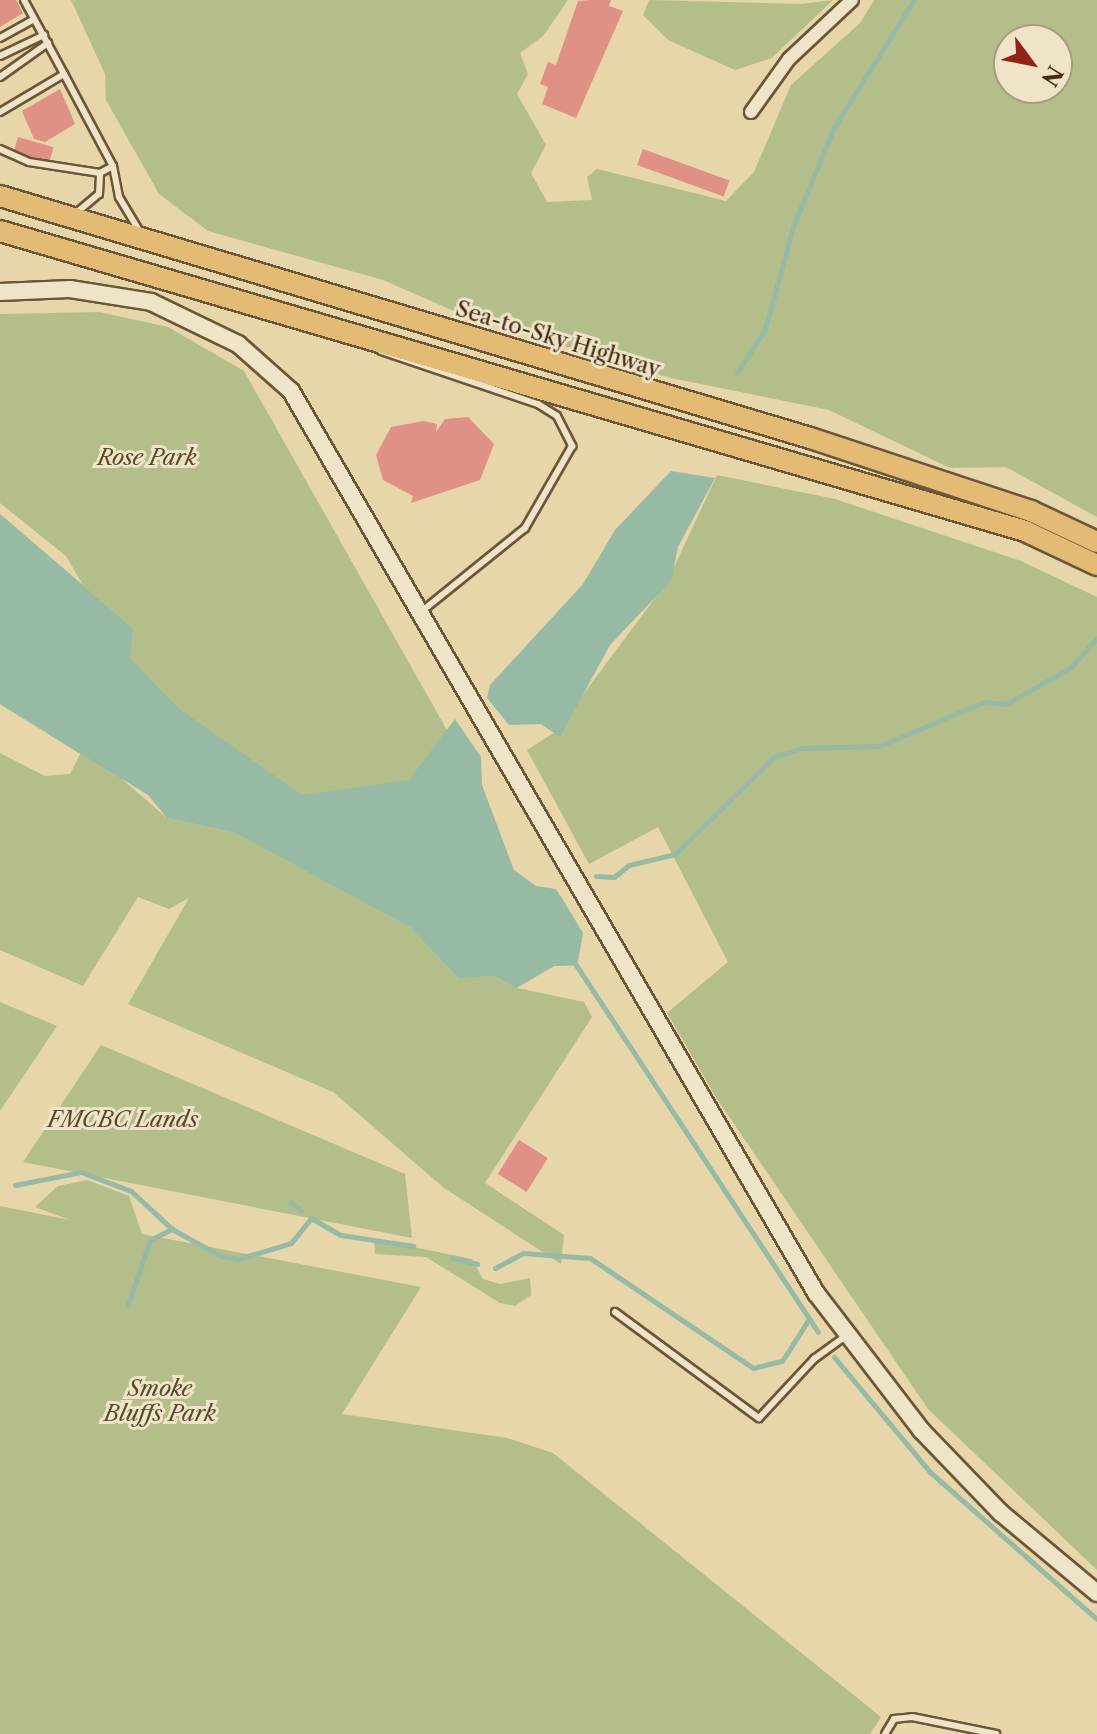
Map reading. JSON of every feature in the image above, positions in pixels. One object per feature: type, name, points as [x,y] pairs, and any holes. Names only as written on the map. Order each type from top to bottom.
[{"type":"highway","name":"Sea-to-Sky Highway","points":[[0,196],[810,438],[1031,511],[1097,542]]},
{"type":"highway","points":[[0,231],[1025,531],[1097,565]]},
{"type":"street","points":[[751,112],[789,59],[852,0]]},
{"type":"street","points":[[0,292],[114,293],[200,323],[265,364],[322,435],[622,971],[816,1293],[921,1430],[1001,1513],[1097,1593]]},
{"type":"lane","points":[[24,0],[113,166],[130,221],[150,241]]},
{"type":"lane","points":[[0,38],[34,19]]},
{"type":"lane","points":[[0,56],[44,35]]},
{"type":"lane","points":[[0,77],[48,43]]},
{"type":"lane","points":[[0,112],[64,74]]},
{"type":"lane","points":[[0,149],[29,162],[100,173],[113,166]]},
{"type":"lane","points":[[72,217],[99,194],[100,173]]},
{"type":"lane","points":[[343,329],[399,361],[538,404],[569,435],[568,464],[525,528],[422,611]]},
{"type":"lane","points":[[615,1312],[759,1418],[814,1359],[849,1334]]},
{"type":"lane","points":[[885,1734],[894,1719],[912,1717],[996,1734]]},
{"type":"green space","points":[[71,0],[568,0],[543,36],[520,53],[528,74],[517,94],[546,145],[531,173],[547,202],[592,200],[587,177],[597,169],[726,201],[754,172],[791,85],[860,23],[874,0],[1097,0],[1097,517],[1006,467],[950,468],[829,410],[671,378],[470,318],[383,280],[208,231],[159,194],[106,100],[105,74]]},
{"type":"green space","points":[[649,0],[801,4],[833,0],[772,58],[735,70],[668,40],[643,15]]},
{"type":"green space","name":"Rose Park","points":[[99,312],[168,327],[244,371],[452,739],[407,787],[302,807],[192,727],[0,514],[83,585],[66,556],[0,503],[0,314]]},
{"type":"green space","points":[[717,475],[835,499],[1021,561],[1097,597],[1097,1570],[928,1409],[717,1099],[667,1013],[728,962],[658,827],[589,864],[527,750],[555,732],[667,582]]},
{"type":"green space","points":[[0,561],[115,773],[167,818],[236,833],[325,878],[410,927],[466,977],[496,976],[560,895],[583,933],[577,965],[554,966],[517,988],[584,1002],[592,1017],[485,1183],[564,1235],[561,1264],[444,1188],[333,1092],[128,1004],[189,898],[169,909],[138,897],[83,986],[0,950],[0,753],[45,776],[70,774],[80,754],[0,704]]},
{"type":"green space","name":"FMCBC Lands","points":[[0,1002],[57,1026],[0,1111]]},
{"type":"green space","name":"FMCBC Lands","points":[[101,1045],[405,1174],[412,1238],[23,1162]]},
{"type":"green space","name":"Smoke Bluffs Park","points":[[87,1180],[129,1196],[142,1234],[421,1287],[342,1414],[507,1438],[553,1453],[881,1717],[870,1734],[0,1734],[0,1206],[70,1220],[35,1207],[58,1186]]},
{"type":"green space","points":[[374,1239],[472,1259],[483,1279],[500,1284],[530,1278],[531,1295],[515,1306],[500,1303],[426,1257],[375,1254]]},
{"type":"shaded area","points":[[671,471],[715,478],[678,547],[671,581],[610,645],[560,737],[541,724],[509,725],[487,698],[490,685],[583,584],[615,530]]},
{"type":"shaded area","points":[[0,514],[133,629],[130,658],[178,708],[302,795],[409,780],[455,719],[481,757],[482,785],[514,870],[536,886],[556,889],[583,933],[577,965],[554,966],[516,988],[496,976],[459,978],[410,927],[236,833],[167,818],[148,795],[0,704]]},
{"type":"building","points":[[0,0],[16,0],[23,13],[0,27]]},
{"type":"building","points":[[611,0],[609,6],[623,11],[576,118],[542,104],[548,87],[540,84],[548,62],[556,65],[578,1]]},
{"type":"building","points":[[60,89],[75,124],[45,142],[34,139],[22,111]]},
{"type":"building","points":[[18,137],[54,147],[49,165],[13,154]]},
{"type":"building","points":[[643,149],[729,180],[724,196],[637,165]]},
{"type":"building","points":[[468,417],[494,444],[480,480],[411,503],[413,496],[383,480],[376,455],[391,427],[424,421],[437,424],[436,432],[445,419]]},
{"type":"building","points":[[519,1140],[548,1158],[527,1192],[498,1174]]},
{"type":"waterway","points":[[737,373],[765,329],[794,224],[834,127],[914,0]]},
{"type":"waterway","points":[[596,876],[614,877],[629,865],[675,854],[774,757],[801,748],[879,746],[984,702],[1006,704],[1070,668],[1097,638]]},
{"type":"waterway","points":[[574,962],[818,1332]]},
{"type":"waterway","points":[[15,1185],[81,1172],[131,1191],[172,1229],[221,1256],[238,1259],[291,1243],[311,1218],[341,1235],[413,1246]]},
{"type":"waterway","points":[[290,1202],[301,1210]]},
{"type":"waterway","points":[[128,1305],[150,1240],[172,1229]]},
{"type":"waterway","points":[[495,1268],[523,1253],[590,1258],[753,1368],[782,1361],[809,1319]]},
{"type":"waterway","points":[[452,1258],[477,1264]]},
{"type":"waterway","points":[[834,1357],[930,1472],[1097,1619]]}]
